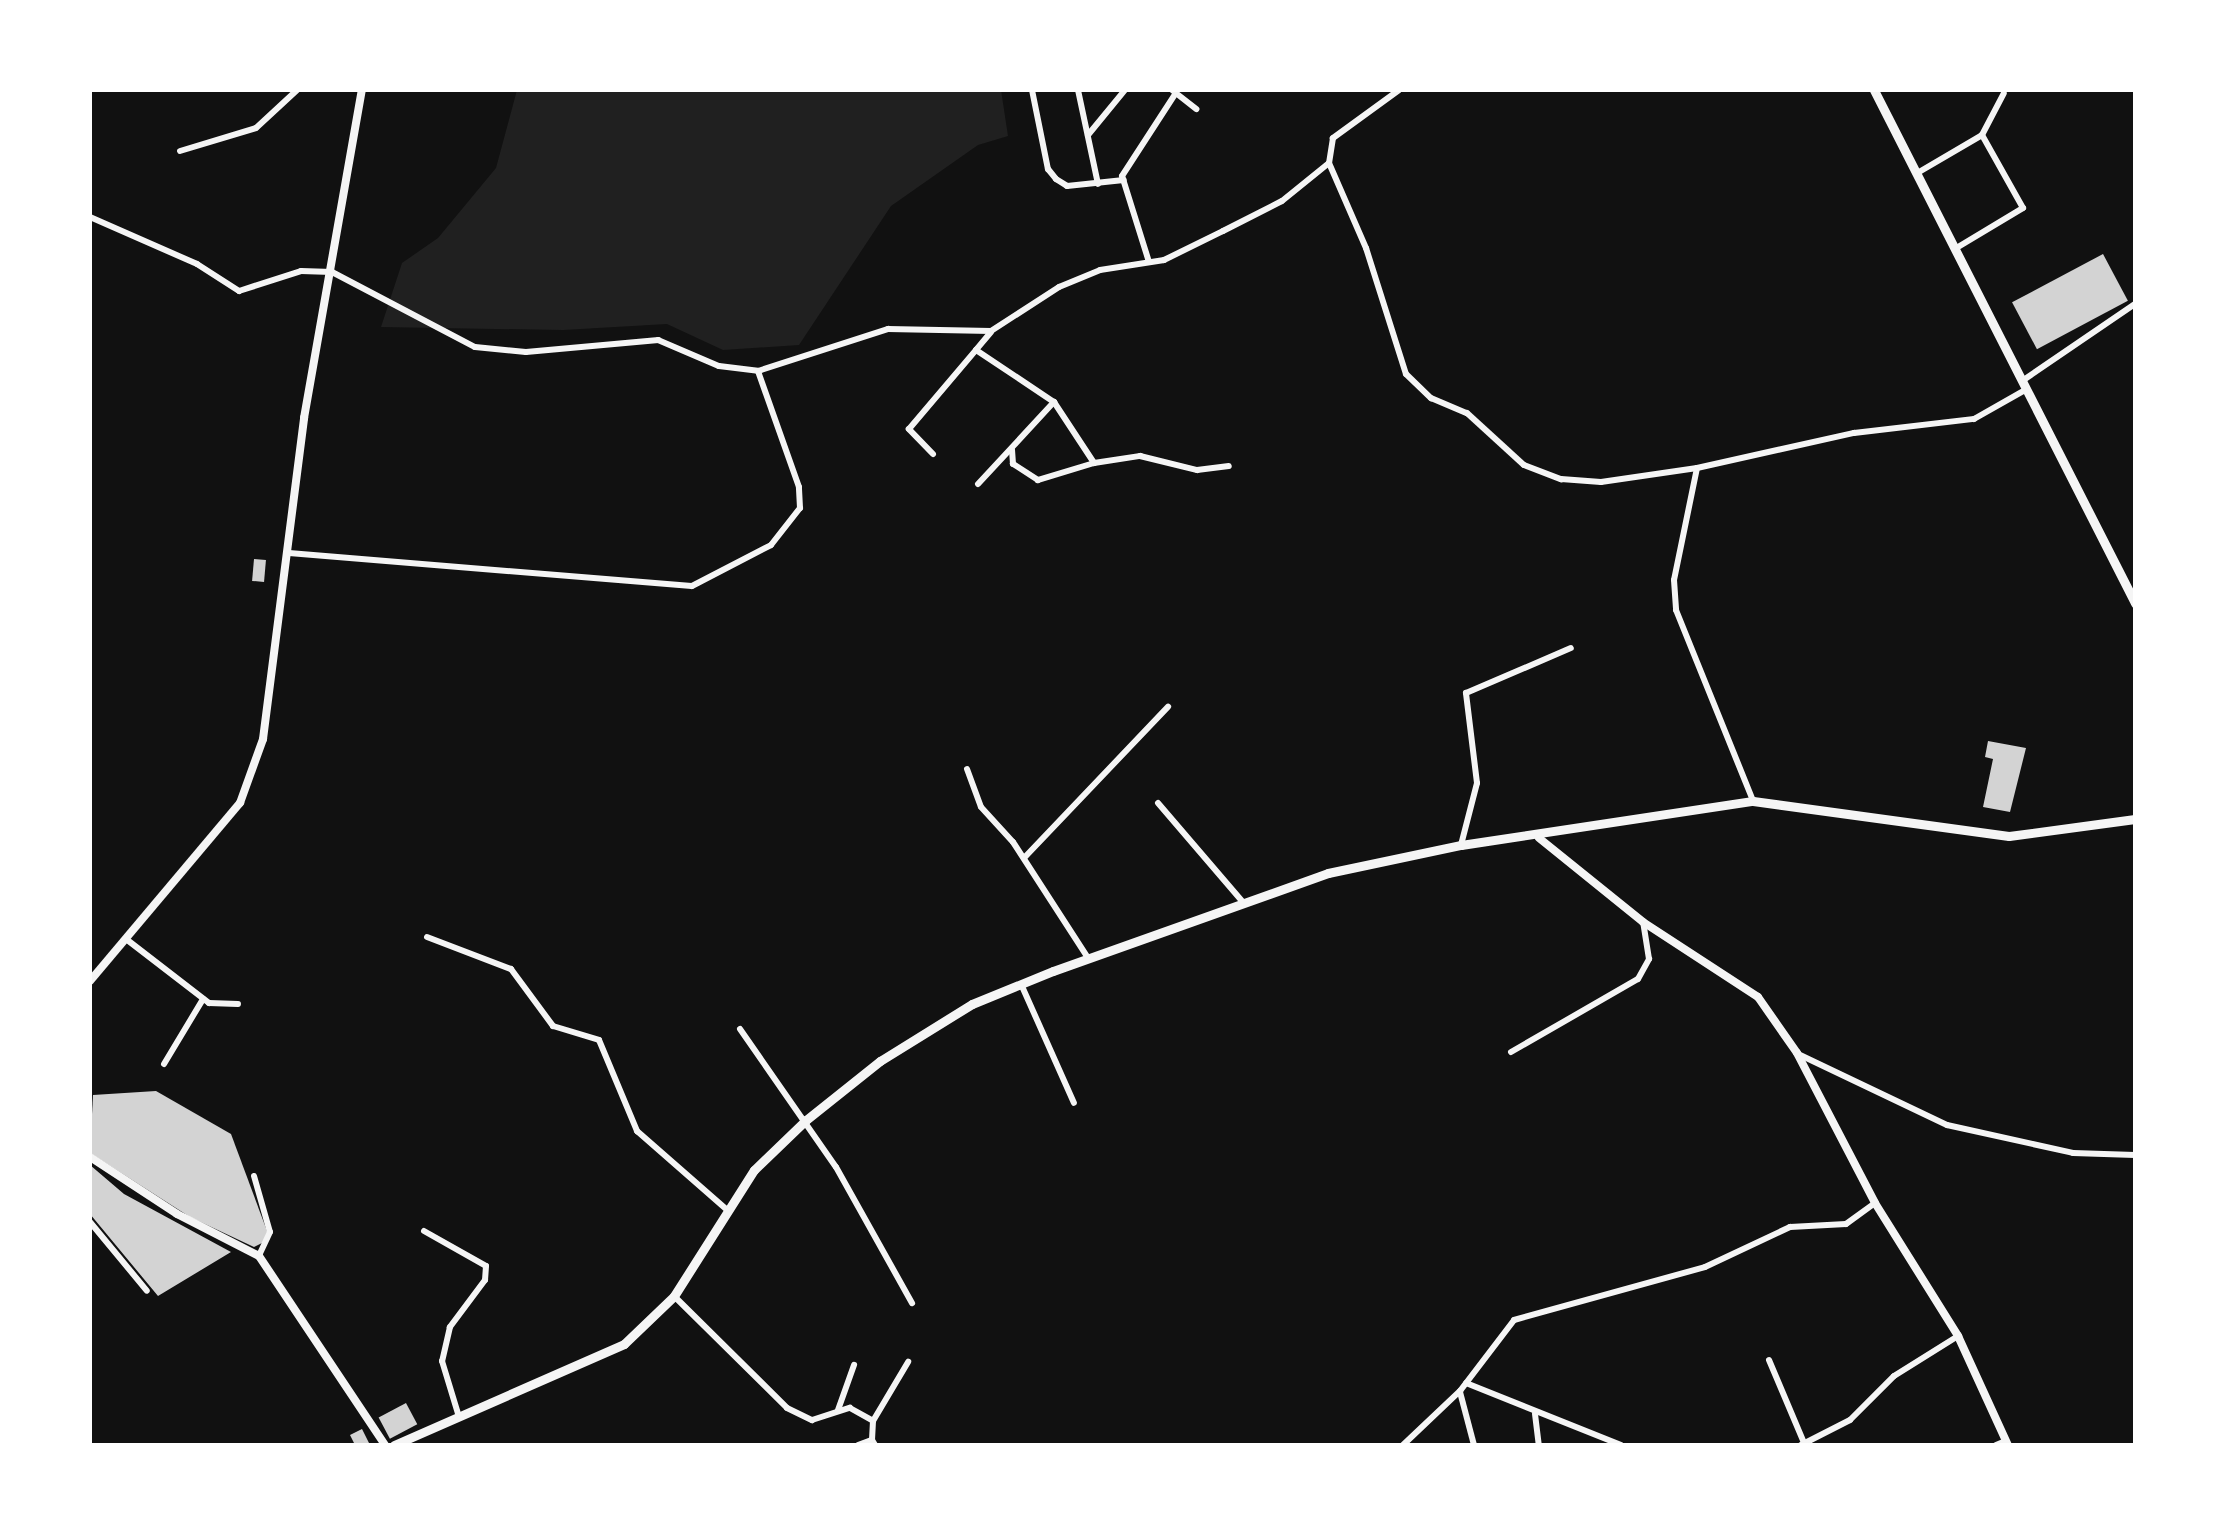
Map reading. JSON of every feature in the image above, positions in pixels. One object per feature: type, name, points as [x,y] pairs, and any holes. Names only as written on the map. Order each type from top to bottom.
[{"type":"main road","points":[[1874,90],[1958,247],[2135,604]]},
{"type":"main road","points":[[394,1445],[624,1344],[674,1296],[726,1209],[806,1120],[880,1061],[972,1004],[1088,958],[1328,874],[1461,845],[1539,838],[1753,801],[2009,836],[2135,819]]},
{"type":"street","points":[[180,151],[256,128],[297,90]]},
{"type":"street","points":[[90,981],[240,803],[263,739],[304,418],[362,90]]},
{"type":"street","points":[[1032,90],[1048,170],[1067,186],[1124,180]]},
{"type":"street","points":[[1078,90],[1098,184]]},
{"type":"street","points":[[1088,136],[1125,90]]},
{"type":"street","points":[[1399,90],[1334,138],[1329,164],[1366,248],[1396,356],[1431,398],[1467,412],[1524,465],[1560,479],[1601,482],[1697,468],[1854,432],[1974,419],[2135,304]]},
{"type":"street","points":[[1149,262],[1124,180],[1174,92],[1196,109]]},
{"type":"street","points":[[1919,172],[1982,135],[2004,93]]},
{"type":"street","points":[[1958,247],[2023,208],[1982,135]]},
{"type":"street","points":[[933,454],[909,429],[992,331],[1059,287],[1100,270],[1149,262],[1282,201],[1329,164]]},
{"type":"street","points":[[90,217],[197,264],[240,291],[301,271],[332,272],[476,347],[526,352],[658,340],[719,366],[758,371],[888,329],[992,331]]},
{"type":"street","points":[[976,350],[1054,402],[1094,462]]},
{"type":"street","points":[[289,553],[692,586],[771,545],[800,508],[800,487],[758,371]]},
{"type":"street","points":[[978,484],[1054,402]]},
{"type":"street","points":[[1012,450],[1013,464],[1038,480],[1094,462],[1140,456],[1197,470],[1229,466]]},
{"type":"street","points":[[1697,468],[1674,580],[1676,610],[1753,801]]},
{"type":"street","points":[[1461,845],[1477,783],[1466,694],[1571,648]]},
{"type":"street","points":[[1024,859],[1168,707]]},
{"type":"street","points":[[967,769],[981,807],[1024,859],[1088,958]]},
{"type":"street","points":[[1158,803],[1244,903]]},
{"type":"street","points":[[1539,838],[1643,922],[1749,989],[1797,1053],[1875,1203],[1958,1336],[2003,1444]]},
{"type":"street","points":[[1512,1052],[1638,979],[1649,959],[1643,922]]},
{"type":"street","points":[[427,937],[511,968],[552,1026],[599,1040],[637,1131],[726,1209]]},
{"type":"street","points":[[126,939],[202,999],[215,1006],[238,1004]]},
{"type":"street","points":[[1021,984],[1074,1102]]},
{"type":"street","points":[[164,1064],[202,999]]},
{"type":"street","points":[[740,1029],[806,1120],[912,1303]]},
{"type":"street","points":[[1797,1053],[1948,1125],[2073,1153],[2135,1155]]},
{"type":"street","points":[[90,1158],[162,1206],[259,1256],[386,1445]]},
{"type":"street","points":[[254,1176],[270,1232],[259,1256]]},
{"type":"street","points":[[1404,1445],[1460,1390],[1514,1320],[1705,1267],[1790,1227],[1846,1224],[1875,1203]]},
{"type":"street","points":[[90,1222],[147,1291]]},
{"type":"street","points":[[424,1231],[486,1266],[485,1280],[450,1327],[442,1360],[460,1418]]},
{"type":"street","points":[[674,1296],[786,1408],[812,1420],[850,1408],[873,1421]]},
{"type":"street","points":[[1769,1360],[1802,1444],[1850,1420],[1894,1376],[1958,1336]]},
{"type":"street","points":[[858,1445],[874,1442],[873,1421],[908,1362]]},
{"type":"street","points":[[838,1412],[854,1365]]},
{"type":"street","points":[[1466,1382],[1534,1414],[1621,1445]]},
{"type":"street","points":[[1460,1390],[1474,1445]]},
{"type":"street","points":[[1534,1414],[1540,1445]]},
{"type":"shaded area","points":[[517,90],[1001,90],[1008,136],[978,145],[891,206],[799,345],[723,350],[667,324],[563,330],[381,327],[402,263],[438,238],[496,168]]},
{"type":"building","points":[[2103,254],[2128,301],[2037,349],[2012,302]]},
{"type":"building","points":[[254,559],[266,560],[264,582],[252,581]]},
{"type":"building","points":[[1988,741],[2026,748],[2010,812],[1983,807],[1993,759],[1985,757]]},
{"type":"building","points":[[156,1091],[231,1134],[270,1239],[254,1247],[190,1217],[90,1153],[93,1095]]},
{"type":"building","points":[[90,1165],[124,1194],[231,1252],[158,1296],[90,1214]]},
{"type":"building","points":[[406,1403],[417,1424],[390,1439],[379,1418]]},
{"type":"building","points":[[362,1429],[369,1443],[355,1445],[350,1435]]}]
